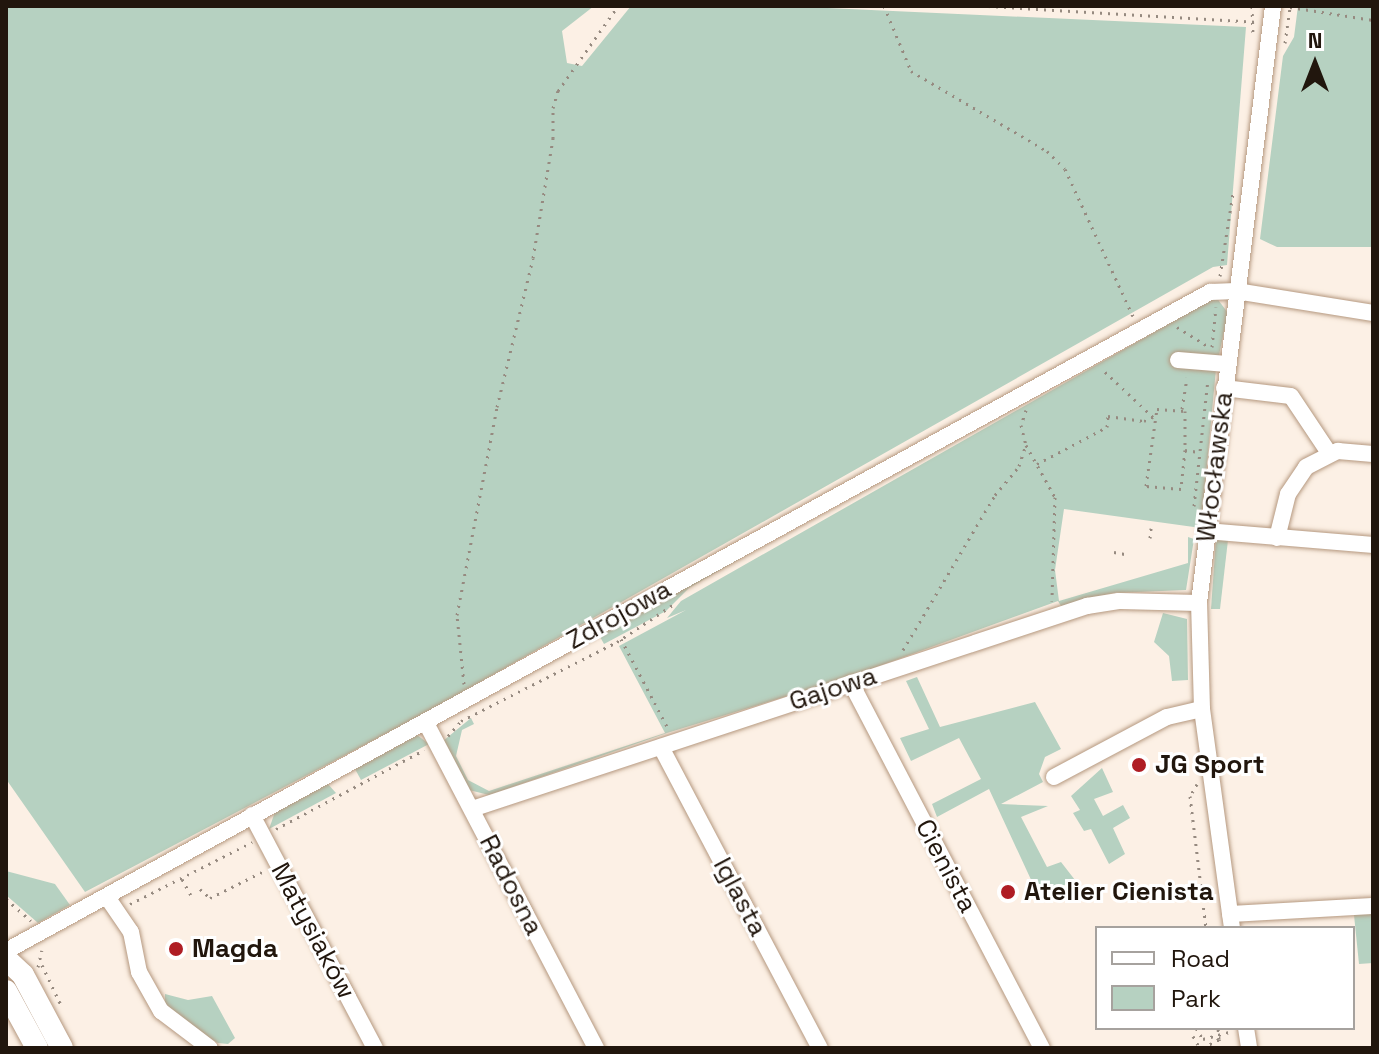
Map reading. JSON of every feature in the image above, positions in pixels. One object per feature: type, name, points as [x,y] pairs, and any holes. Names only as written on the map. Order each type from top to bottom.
[{"type":"main road","points":[[6,959],[23,975],[62,1048]]},
{"type":"main road","points":[[6,991],[37,1048]]},
{"type":"street","name":"Włocławska","points":[[1231,921],[1202,709],[1199,603],[1273,6]]},
{"type":"street","name":"Zdrojowa","points":[[6,951],[111,904],[252,815],[426,723],[1139,329],[1210,292],[1236,291]]},
{"type":"street","points":[[1236,291],[1373,313]]},
{"type":"street","points":[[1184,360],[1227,364]]},
{"type":"street","points":[[1224,388],[1291,396],[1329,453]]},
{"type":"street","points":[[1277,538],[1295,479],[1329,453],[1373,454]]},
{"type":"street","points":[[1206,531],[1373,545]]},
{"type":"street","name":"Gajowa","points":[[472,809],[1051,617],[1119,601],[1199,603]]},
{"type":"street","name":"Cienista","points":[[851,683],[1042,1048]]},
{"type":"street","points":[[1054,777],[1167,717],[1202,709]]},
{"type":"street","name":"Radosna","points":[[426,723],[596,1048]]},
{"type":"street","name":"Iglasta","points":[[667,742],[820,1048]]},
{"type":"street","name":"Matysiaków","points":[[252,815],[375,1048]]},
{"type":"street","points":[[111,904],[131,932],[139,972],[161,1011],[210,1048]]},
{"type":"street","points":[[1231,921],[1373,906]]},
{"type":"path","points":[[467,700],[457,615],[497,407],[533,258],[553,138],[553,108],[558,91],[618,6]]},
{"type":"path","points":[[884,6],[911,71],[1047,151],[1065,169],[1139,329]]},
{"type":"path","points":[[988,6],[1271,24]]},
{"type":"path","points":[[1280,6],[1373,20]]},
{"type":"path","points":[[1183,316],[1170,323],[1212,349],[1217,306],[1210,303]]},
{"type":"path","points":[[1182,409],[1160,407],[1153,417],[1146,486],[1181,489],[1188,419],[1182,409],[1184,360]]},
{"type":"path","points":[[1092,374],[1112,362]]},
{"type":"path","points":[[1195,510],[1210,363]]},
{"type":"path","points":[[1101,368],[1153,417]]},
{"type":"path","points":[[1030,404],[1021,425],[1026,445],[1055,497],[1051,617]]},
{"type":"path","points":[[1037,464],[1107,427],[1108,416],[1144,421],[1153,417]]},
{"type":"path","points":[[896,668],[995,495],[1019,466],[1026,445]]},
{"type":"path","points":[[1185,450],[1199,452]]},
{"type":"path","points":[[1150,538],[1151,528]]},
{"type":"path","points":[[1114,552],[1125,554]]},
{"type":"path","points":[[111,904],[182,879],[263,836],[454,733],[461,721],[621,639],[668,612],[677,600]]},
{"type":"path","points":[[621,639],[667,742]]},
{"type":"path","points":[[200,889],[210,898],[271,868]]},
{"type":"path","points":[[182,879],[191,895]]},
{"type":"path","points":[[23,975],[42,965],[42,949],[55,942]]},
{"type":"path","points":[[1197,1030],[1203,1039]]},
{"type":"path","points":[[1218,1030],[1221,1048]]},
{"type":"path","points":[[1195,1044],[1218,1030],[1237,1030],[1245,1038]]},
{"type":"path","points":[[1193,1036],[1195,1044],[1202,1048],[1219,1039]]},
{"type":"green space","points":[[6,6],[594,6],[562,31],[567,63],[582,66],[631,6],[784,6],[1246,27],[1227,265],[1213,267],[429,711],[85,892],[6,779]]},
{"type":"green space","points":[[1298,6],[1373,6],[1373,247],[1277,247],[1260,239],[1283,56],[1294,37]]},
{"type":"green space","points":[[1216,297],[1228,313],[1216,369],[1201,528],[1064,509],[1055,570],[1059,601],[1188,563],[1188,537],[1194,539],[1186,590],[1113,593],[1061,606],[1058,601],[849,677],[667,733],[489,795],[469,790],[443,741],[471,718],[474,724],[462,730],[456,756],[468,780],[489,791],[665,733],[619,646],[686,610],[667,618],[681,601]]},
{"type":"green space","points":[[912,460],[689,588],[666,611],[604,644],[599,635]]},
{"type":"green space","points":[[1216,538],[1228,540],[1220,609],[1211,609]]},
{"type":"green space","points":[[1163,613],[1187,619],[1188,680],[1172,681],[1169,656],[1154,642]]},
{"type":"green space","points":[[917,677],[940,727],[1035,702],[1061,749],[1045,757],[1039,774],[1043,782],[1001,804],[1048,806],[1021,817],[1047,867],[1061,862],[1075,880],[1039,897],[989,789],[937,817],[932,804],[981,779],[959,738],[911,761],[900,738],[929,729],[906,681]]},
{"type":"green space","points":[[417,735],[429,744],[361,780],[355,769]]},
{"type":"green space","points":[[1102,768],[1113,792],[1094,799],[1103,816],[1123,805],[1130,818],[1113,828],[1125,854],[1109,864],[1091,829],[1084,831],[1073,813],[1080,810],[1071,796]]},
{"type":"green space","points":[[327,783],[336,793],[269,829],[275,812]]},
{"type":"green space","points":[[6,871],[55,884],[70,905],[38,923],[6,895]]},
{"type":"green space","points":[[1373,910],[1373,963],[1359,964],[1354,915]]},
{"type":"green space","points":[[165,994],[188,1000],[212,996],[235,1038],[228,1044],[218,1043],[179,1021],[165,1008]]},
{"type":"place","name":"JG Sport","points":[[1139,765]]},
{"type":"place","name":"Atelier Cienista","points":[[1008,892]]},
{"type":"place","name":"Magda","points":[[176,949]]}]
